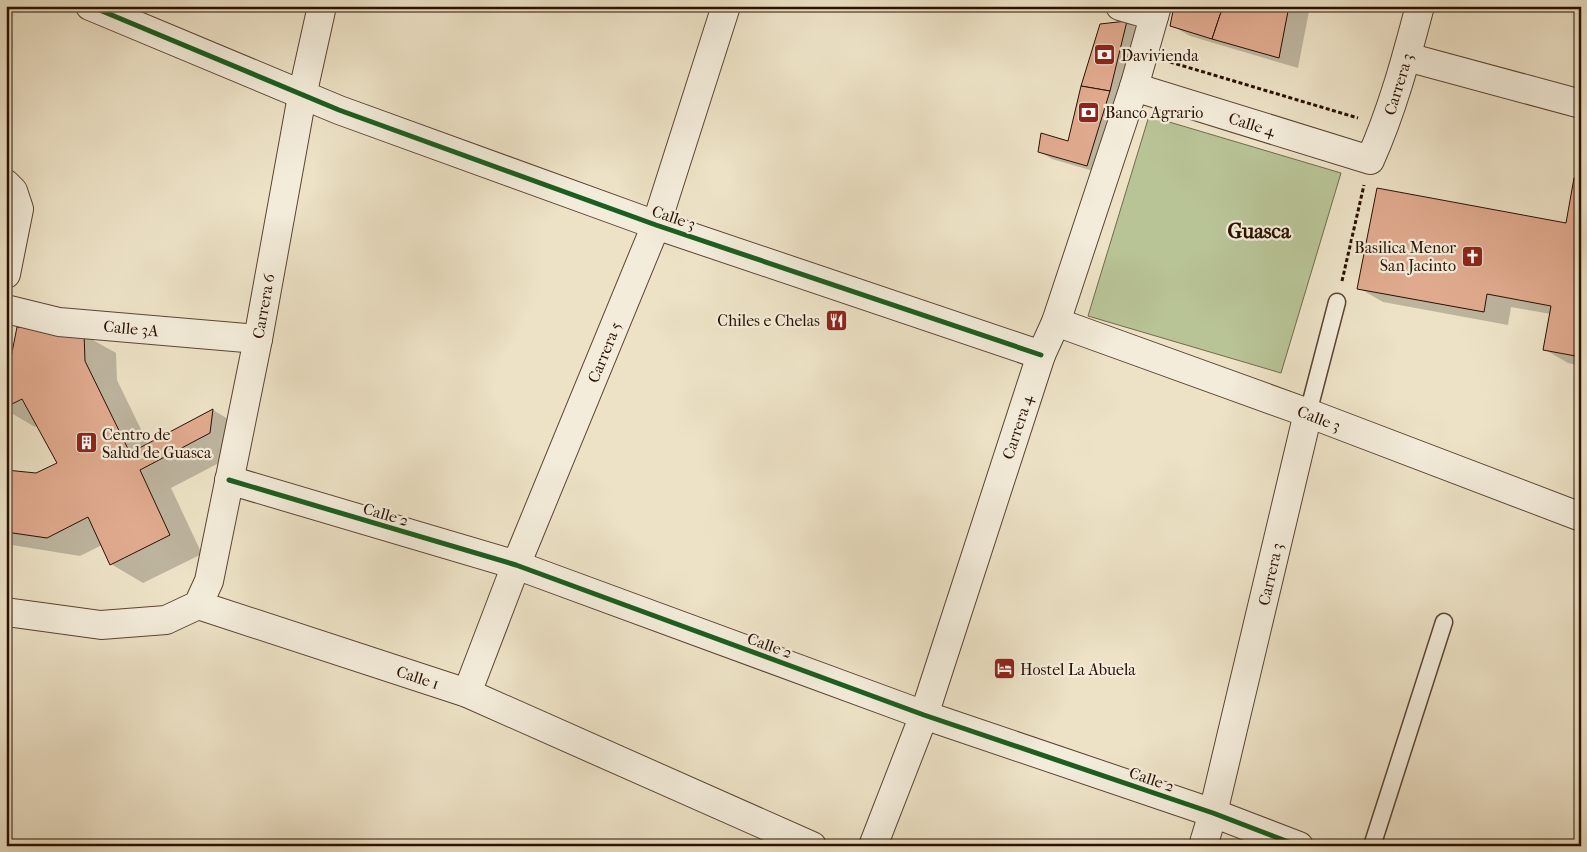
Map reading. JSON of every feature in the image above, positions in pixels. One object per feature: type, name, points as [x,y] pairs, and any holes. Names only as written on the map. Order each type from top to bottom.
[{"type":"street","name":"Calle 3","points":[[90,6],[302,96],[656,225],[1041,355]]},
{"type":"street","name":"Carrera 6","points":[[198,604],[209,581],[258,339],[302,96],[322,6]]},
{"type":"street","name":"Carrera 5","points":[[467,693],[516,565],[656,225],[726,6]]},
{"type":"street","points":[[1120,6],[1155,11]]},
{"type":"street","name":"Carrera 3","points":[[1370,160],[1385,126],[1407,57],[1420,6]]},
{"type":"street","name":"Carrera 4","points":[[873,846],[924,715],[1041,355],[1056,322],[1134,87],[1155,11]]},
{"type":"street","points":[[1407,57],[1581,104]]},
{"type":"street","name":"Calle 4","points":[[1134,87],[1370,160]]},
{"type":"street","points":[[6,184],[13,191],[19,209],[6,274]]},
{"type":"street","name":"Calle 3A","points":[[6,309],[59,322],[258,339]]},
{"type":"street","name":"Calle 3","points":[[1056,322],[1308,413],[1581,517]]},
{"type":"street","name":"Carrera 3","points":[[1202,846],[1213,813],[1308,413]]},
{"type":"street","name":"Calle 2","points":[[229,480],[516,565],[924,715],[1213,813],[1298,846]]},
{"type":"street","points":[[6,612],[101,625],[166,620],[198,604]]},
{"type":"street","name":"Calle 1","points":[[198,604],[467,693],[812,846]]},
{"type":"lane","name":"Carrera 3","points":[[1308,413],[1337,302]]},
{"type":"lane","points":[[1372,846],[1444,622]]},
{"type":"path","points":[[1143,54],[1385,126]]},
{"type":"path","points":[[1337,302],[1370,160]]},
{"type":"green space","points":[[1149,116],[1341,173],[1281,373],[1088,316]]},
{"type":"building","points":[[1174,6],[1223,6],[1212,39],[1170,26]]},
{"type":"building","points":[[1223,6],[1289,6],[1279,58],[1212,39]]},
{"type":"building","name":"Davivienda","points":[[1127,21],[1110,91],[1081,86],[1100,24]]},
{"type":"building","name":"Banco Agrario","points":[[1081,86],[1110,91],[1087,166],[1038,152],[1041,133],[1068,141]]},
{"type":"building","name":"Basilica Menor San Jacinto","points":[[1574,178],[1581,180],[1581,357],[1543,350],[1551,306],[1487,294],[1484,312],[1357,289],[1377,188],[1566,223]]},
{"type":"building","name":"Centro de Salud de Guasca","points":[[17,327],[84,333],[85,361],[130,453],[213,409],[210,433],[140,470],[170,535],[110,565],[88,517],[47,538],[6,532],[6,470],[36,473],[57,463],[22,399],[6,407],[6,383]]},
{"type":"cycle path","points":[[90,6],[339,110],[656,225],[1041,355]]},
{"type":"cycle path","points":[[229,480],[516,565],[924,715],[1213,813],[1299,846]]},
{"type":"place","name":"Davivienda","points":[[1105,55]]},
{"type":"place","name":"Banco Agrario","points":[[1089,112]]},
{"type":"place","name":"Basilica Menor San Jacinto","points":[[1472,256]]},
{"type":"place","name":"Chiles e Chelas","points":[[836,320]]},
{"type":"place","name":"Centro de Salud de Guasca","points":[[86,443]]},
{"type":"place","name":"Hostel La Abuela","points":[[1004,669]]},
{"type":"district","name":"Guasca","points":[[1259,231]]}]
